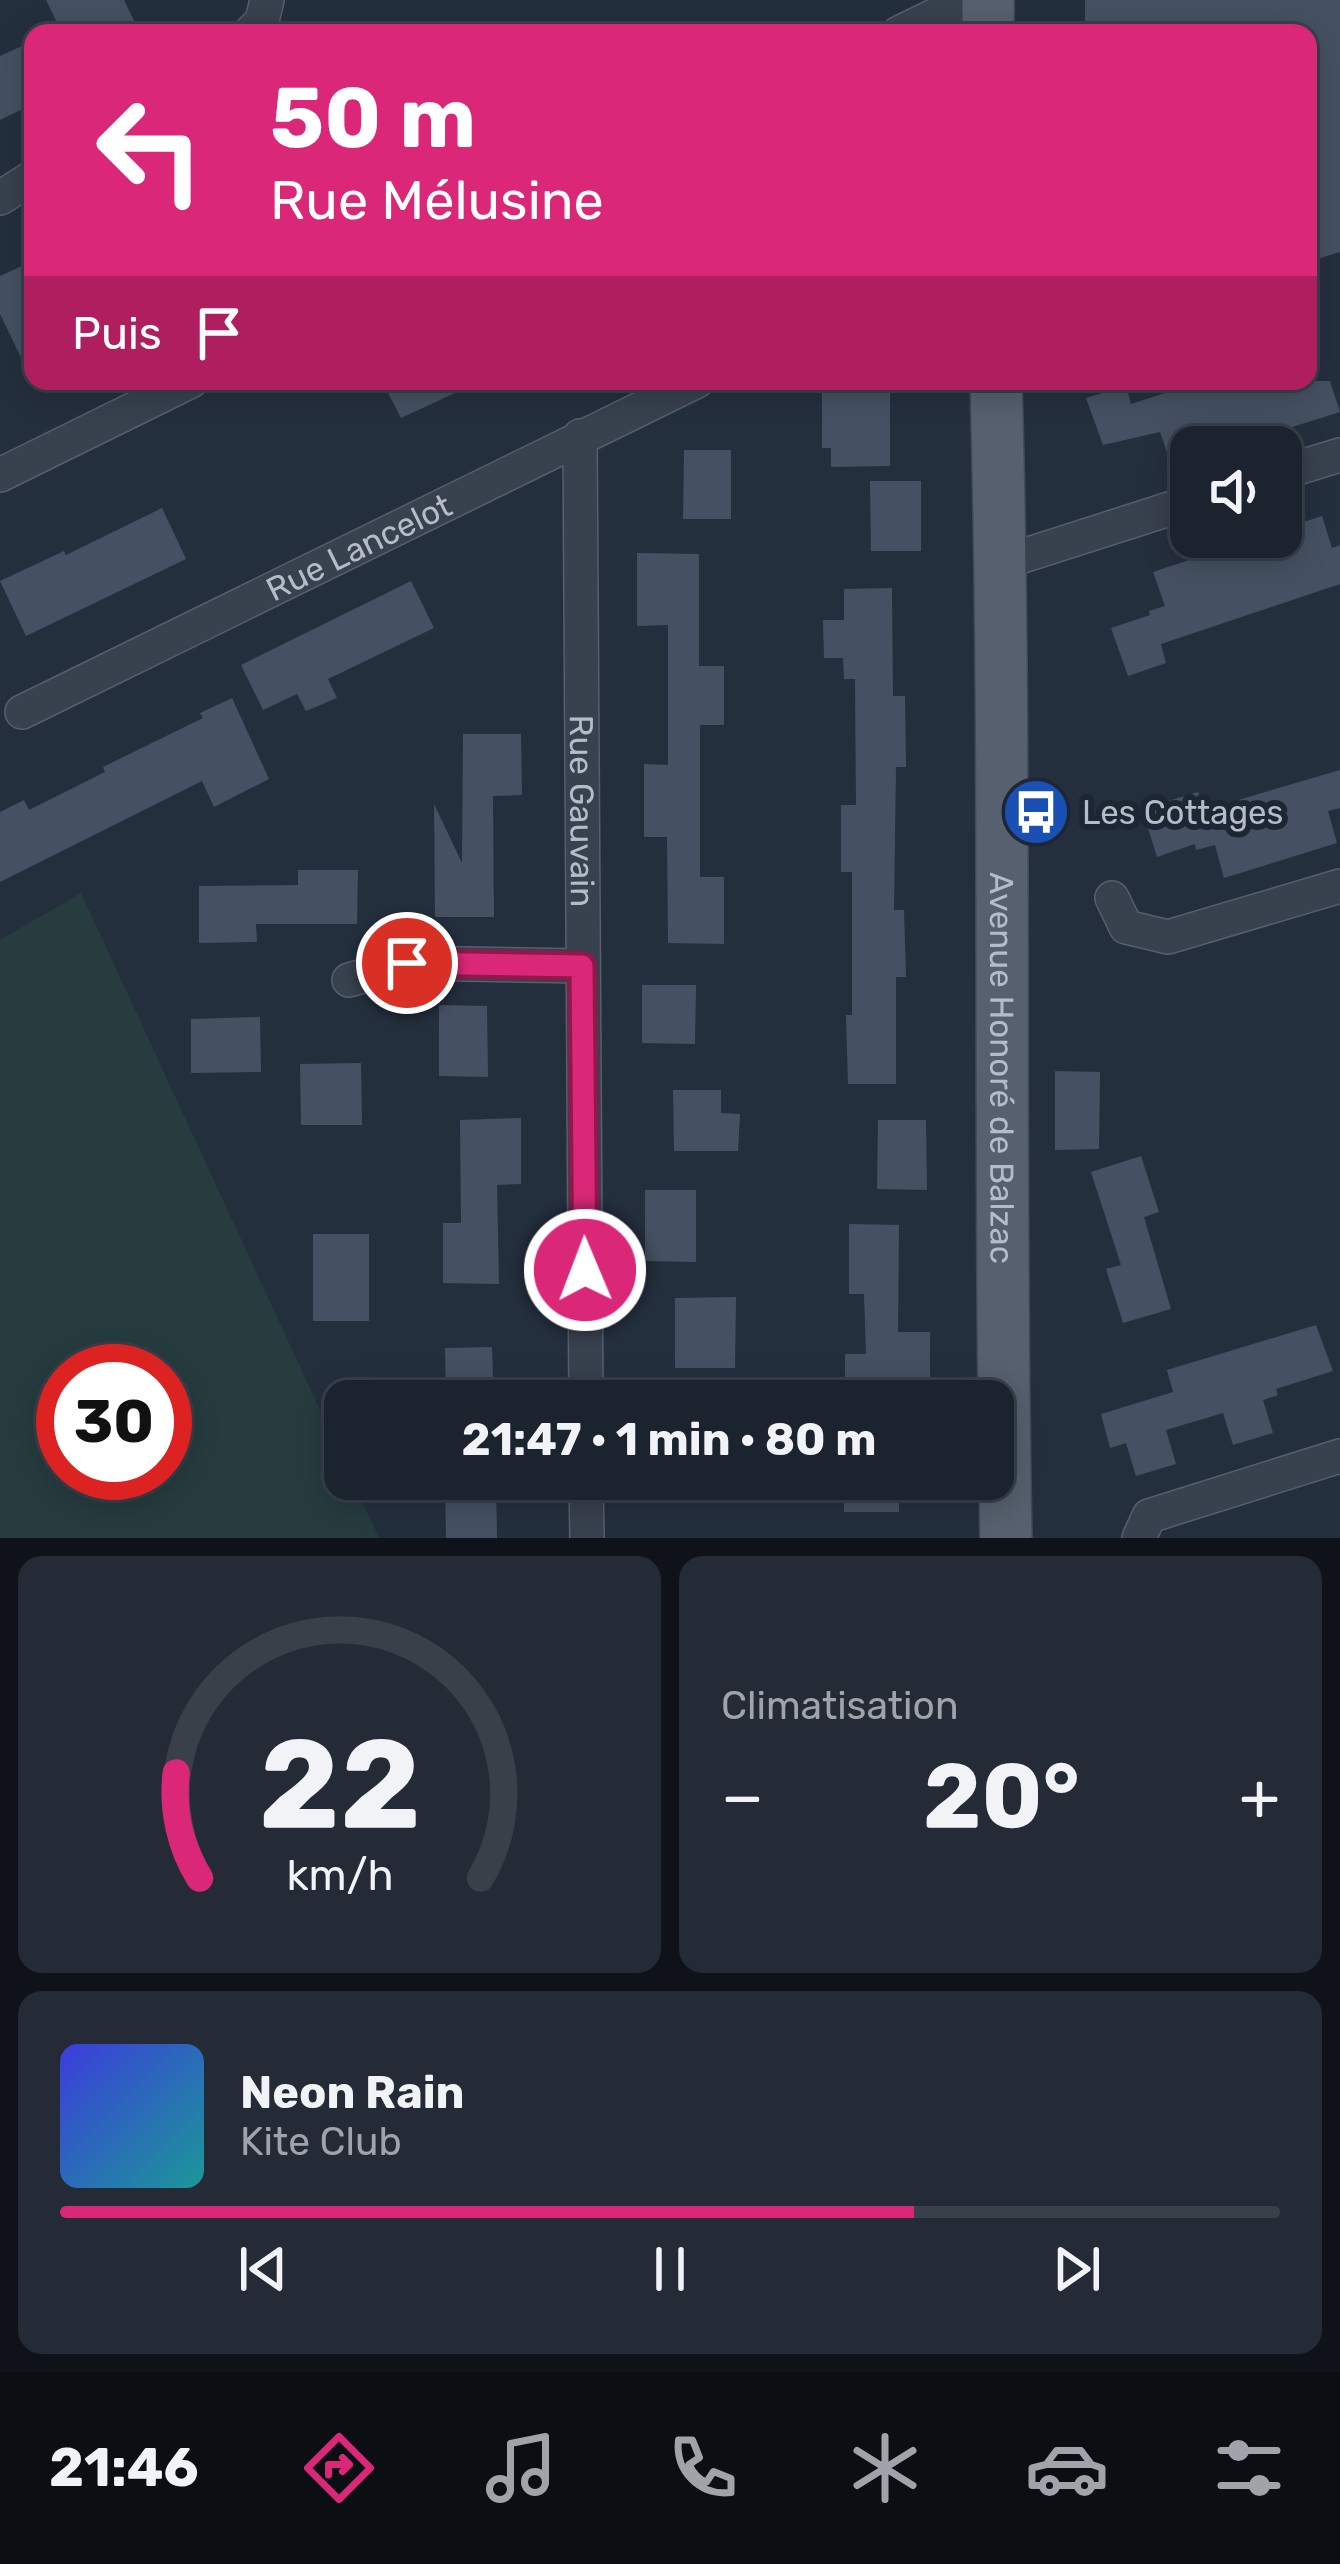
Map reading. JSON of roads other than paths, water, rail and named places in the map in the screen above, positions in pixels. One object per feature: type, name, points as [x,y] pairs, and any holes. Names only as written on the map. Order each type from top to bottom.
[{"type":"main road","name":"Avenue Honoré de Balzac","points":[[995,390],[1001,563],[1000,1255],[1006,1538]]},
{"type":"street","points":[[917,24],[958,4],[978,0]]},
{"type":"street","points":[[0,475],[173,390]]},
{"type":"street","name":"Rue Lancelot","points":[[22,712],[678,390]]},
{"type":"street","name":"Rue Gauvain","points":[[580,436],[586,1380]]},
{"type":"street","points":[[1302,466],[1340,454]]},
{"type":"street","points":[[1001,563],[1170,509]]},
{"type":"street","points":[[1112,898],[1126,928],[1168,937],[1340,886]]},
{"type":"street","points":[[350,980],[407,963],[582,966]]},
{"type":"street","points":[[1139,1538],[1149,1516],[1340,1456]]},
{"type":"street","points":[[586,1500],[587,1538]]},
{"type":"place","name":"Les Cottages","points":[[1036,812]]}]
